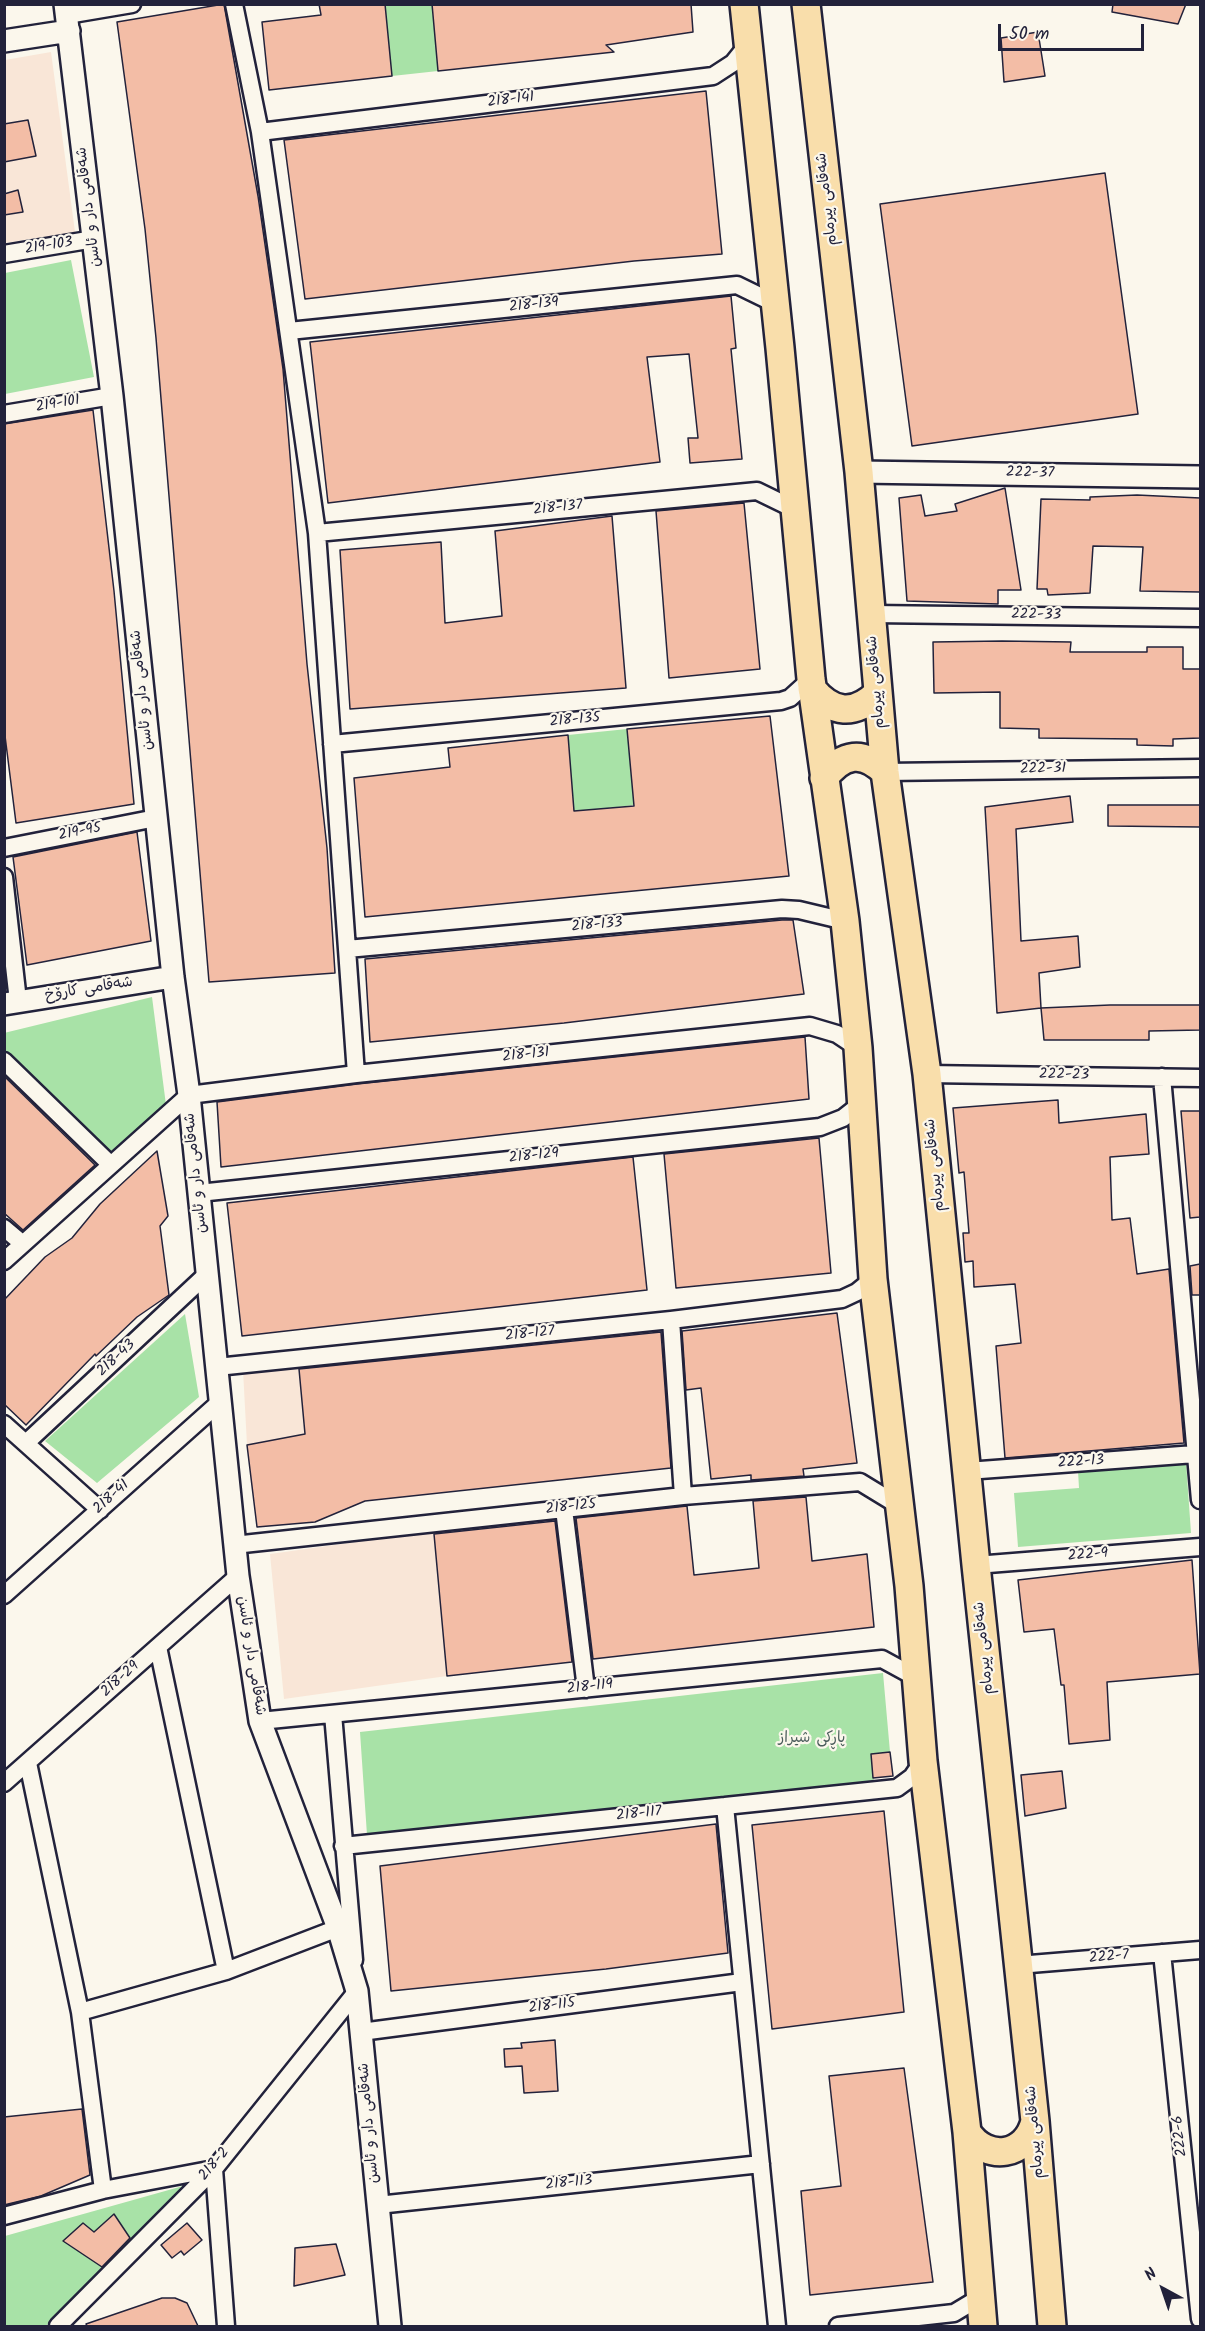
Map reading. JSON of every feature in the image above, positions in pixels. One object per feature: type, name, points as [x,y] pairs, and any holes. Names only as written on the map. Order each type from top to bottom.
[{"type":"highway","points":[[744,4],[776,304],[812,684],[845,921],[858,1048],[873,1279],[909,1586],[923,1761],[967,2132],[983,2326]]},
{"type":"highway","name":"شەقامی پیرمام","points":[[806,4],[860,472],[885,772],[927,1074],[1035,2121],[1052,2326]]},
{"type":"highway","points":[[812,684],[822,701],[836,708],[852,709],[867,704],[878,693]]},
{"type":"highway","points":[[824,778],[833,766],[846,758],[861,757],[875,762],[885,772]]},
{"type":"highway","points":[[967,2132],[972,2140],[987,2151],[1005,2152],[1014,2150],[1029,2138],[1035,2121]]},
{"type":"street","points":[[4,41],[67,17],[132,4]]},
{"type":"street","points":[[234,4],[260,132],[317,533],[356,1074]]},
{"type":"street","name":"شەقامی دار و ئاسن","points":[[67,17],[112,396],[173,977],[189,1095],[238,1576],[260,1721],[338,1928],[357,1991],[390,2326]]},
{"type":"street","name":"218-141","points":[[260,132],[713,76],[733,63],[749,43]]},
{"type":"street","name":"219-103","points":[[4,254],[94,239]]},
{"type":"street","name":"218-139","points":[[289,331],[737,285],[776,304]]},
{"type":"street","name":"219-101","points":[[4,414],[112,396]]},
{"type":"street","name":"222-37","points":[[860,472],[1200,477]]},
{"type":"street","name":"218-137","points":[[317,533],[757,491],[794,509]]},
{"type":"street","name":"222-33","points":[[872,614],[1200,618]]},
{"type":"street","name":"218-135","points":[[332,744],[781,701],[812,684]]},
{"type":"street","name":"222-31","points":[[885,772],[1200,768]]},
{"type":"street","name":"219-95","points":[[4,848],[156,818]]},
{"type":"street","points":[[4,877],[11,1002]]},
{"type":"street","name":"218-133","points":[[347,949],[783,909],[799,910],[845,921]]},
{"type":"street","name":"شەقامی کارۆخ","points":[[11,1002],[173,977]]},
{"type":"street","name":"218-131","points":[[189,1095],[356,1074],[810,1026],[837,1034],[858,1048]]},
{"type":"street","points":[[4,1061],[111,1165]]},
{"type":"street","name":"222-23","points":[[927,1074],[1200,1078]]},
{"type":"street","points":[[1162,1077],[1200,1498]]},
{"type":"street","points":[[4,1261],[189,1095]]},
{"type":"street","name":"218-129","points":[[199,1193],[820,1127],[843,1118],[862,1103]]},
{"type":"street","points":[[4,1228],[23,1244]]},
{"type":"street","name":"218-43","points":[[26,1443],[207,1274]]},
{"type":"street","name":"218-127","points":[[217,1367],[671,1320],[842,1299],[857,1292],[873,1279]]},
{"type":"street","points":[[671,1320],[683,1496]]},
{"type":"street","name":"218-41","points":[[4,1595],[220,1402]]},
{"type":"street","points":[[4,1424],[100,1510]]},
{"type":"street","name":"222-13","points":[[967,1471],[1197,1457]]},
{"type":"street","name":"218-125","points":[[234,1545],[683,1496],[860,1482],[900,1507]]},
{"type":"street","points":[[564,1509],[586,1689]]},
{"type":"street","name":"222-9","points":[[976,1564],[1200,1547]]},
{"type":"street","name":"218-29","points":[[4,1784],[238,1576]]},
{"type":"street","points":[[158,1647],[226,1971]]},
{"type":"street","name":"218-119","points":[[260,1721],[882,1659],[915,1677]]},
{"type":"street","points":[[333,1714],[357,1991]]},
{"type":"street","name":"218-117","points":[[343,1846],[897,1788],[912,1777],[923,1761]]},
{"type":"street","points":[[28,1763],[80,2012],[103,2190]]},
{"type":"street","points":[[725,1806],[777,2326]]},
{"type":"street","points":[[80,2012],[226,1971],[338,1928]]},
{"type":"street","name":"222-7","points":[[1018,1965],[1200,1950]]},
{"type":"street","name":"222-6","points":[[1162,1953],[1200,2319]]},
{"type":"street","name":"218-115","points":[[361,2032],[742,1982]]},
{"type":"street","name":"218-2","points":[[58,2326],[214,2169],[357,1991]]},
{"type":"street","name":"218-113","points":[[378,2205],[760,2164]]},
{"type":"street","points":[[4,2216],[103,2190],[214,2169],[226,2326]]},
{"type":"street","points":[[838,2326],[954,2313],[979,2298]]},
{"type":"shaded area","points":[[51,52],[75,232],[5,243],[5,60]]},
{"type":"shaded area","points":[[299,1364],[305,1434],[247,1445],[243,1370]]},
{"type":"shaded area","points":[[434,1531],[447,1676],[284,1699],[270,1554]]},
{"type":"green space","points":[[385,5],[432,5],[438,71],[392,76]]},
{"type":"green space","points":[[71,260],[94,377],[5,394],[5,273]]},
{"type":"green space","points":[[627,729],[634,805],[574,812],[568,735]]},
{"type":"green space","points":[[152,997],[166,1105],[117,1160],[5,1051],[4,1033]]},
{"type":"green space","points":[[185,1314],[199,1397],[97,1483],[45,1441]]},
{"type":"green space","points":[[1186,1462],[1191,1533],[1018,1547],[1014,1493],[1079,1488],[1078,1471]]},
{"type":"green space","name":"پاڕکی شیراز","points":[[883,1673],[890,1752],[871,1755],[875,1791],[367,1835],[360,1732]]},
{"type":"green space","points":[[183,2186],[46,2326],[5,2326],[5,2236]]},
{"type":"building","points":[[224,4],[258,196],[283,369],[307,664],[327,848],[335,973],[209,982],[156,338],[145,229],[117,22]]},
{"type":"building","points":[[319,4],[385,4],[392,76],[269,90],[262,22],[321,15]]},
{"type":"building","points":[[432,4],[691,4],[693,32],[606,45],[614,52],[438,71]]},
{"type":"building","points":[[1113,4],[1186,4],[1178,24],[1112,12]]},
{"type":"building","points":[[1038,32],[1045,76],[1004,82],[1001,38]]},
{"type":"building","points":[[706,91],[722,254],[634,261],[305,299],[284,140]]},
{"type":"building","points":[[28,120],[36,156],[4,162],[4,124]]},
{"type":"building","points":[[1105,173],[1138,414],[912,446],[880,204]]},
{"type":"building","points":[[18,190],[23,212],[4,215],[4,194]]},
{"type":"building","points":[[731,296],[736,348],[731,349],[742,459],[690,463],[688,438],[698,438],[689,354],[647,357],[660,462],[328,503],[310,342]]},
{"type":"building","points":[[93,410],[114,591],[134,804],[16,823],[4,728],[4,424]]},
{"type":"building","points":[[1005,488],[1021,590],[998,590],[998,604],[907,601],[899,498],[921,495],[925,516],[957,511],[955,504]]},
{"type":"building","points":[[1137,495],[1200,498],[1200,592],[1140,591],[1143,547],[1093,546],[1090,593],[1048,595],[1047,589],[1037,589],[1041,499],[1090,500],[1090,497]]},
{"type":"building","points":[[744,503],[760,669],[669,678],[656,511]]},
{"type":"building","points":[[612,516],[626,688],[350,709],[340,550],[441,542],[445,623],[502,616],[495,531]]},
{"type":"building","points":[[933,642],[1071,642],[1070,652],[1147,652],[1147,647],[1183,647],[1183,669],[1200,669],[1200,738],[1173,739],[1173,746],[1137,745],[1137,739],[1039,738],[1039,729],[1000,728],[1000,692],[934,693]]},
{"type":"building","points":[[770,716],[789,876],[365,917],[354,778],[450,767],[448,748],[568,735],[574,811],[634,806],[627,729]]},
{"type":"building","points":[[1070,796],[1073,822],[1016,829],[1021,941],[1078,936],[1080,967],[1039,973],[1041,1008],[997,1013],[985,807]]},
{"type":"building","points":[[1108,805],[1200,805],[1200,827],[1108,826]]},
{"type":"building","points":[[137,832],[151,941],[27,965],[13,857]]},
{"type":"building","points":[[793,920],[804,994],[564,1023],[370,1042],[365,959]]},
{"type":"building","points":[[1200,1005],[1200,1030],[1149,1031],[1149,1040],[1044,1040],[1041,1008]]},
{"type":"building","points":[[805,1037],[809,1099],[221,1167],[217,1102],[357,1084]]},
{"type":"building","points":[[4,1076],[95,1165],[23,1230],[4,1213]]},
{"type":"building","points":[[1058,1100],[1059,1123],[1146,1114],[1149,1154],[1110,1157],[1112,1220],[1130,1218],[1137,1274],[1169,1269],[1184,1443],[1005,1458],[996,1346],[1021,1343],[1015,1284],[974,1287],[973,1261],[965,1262],[963,1233],[969,1233],[964,1172],[959,1173],[953,1108]]},
{"type":"building","points":[[1181,1111],[1200,1111],[1200,1217],[1190,1218]]},
{"type":"building","points":[[819,1138],[831,1273],[676,1288],[664,1154]]},
{"type":"building","points":[[157,1151],[168,1216],[160,1226],[169,1295],[137,1317],[96,1356],[95,1354],[26,1425],[4,1404],[4,1300],[45,1257],[72,1238],[100,1204]]},
{"type":"building","points":[[633,1157],[647,1290],[242,1336],[227,1203]]},
{"type":"building","points":[[1200,1264],[1200,1295],[1192,1295],[1190,1266]]},
{"type":"building","points":[[837,1313],[857,1463],[803,1469],[804,1476],[751,1480],[751,1475],[711,1479],[701,1388],[686,1390],[682,1331]]},
{"type":"building","points":[[661,1332],[671,1468],[365,1501],[315,1522],[257,1527],[247,1445],[305,1434],[299,1369]]},
{"type":"building","points":[[806,1497],[812,1561],[867,1554],[874,1627],[593,1659],[576,1518],[687,1506],[694,1575],[759,1568],[753,1501]]},
{"type":"building","points":[[555,1521],[572,1662],[447,1676],[434,1534]]},
{"type":"building","points":[[1192,1560],[1200,1674],[1107,1682],[1110,1740],[1069,1744],[1064,1685],[1061,1685],[1054,1629],[1024,1632],[1018,1580]]},
{"type":"building","points":[[890,1752],[893,1776],[873,1778],[871,1754]]},
{"type":"building","points":[[1062,1771],[1066,1808],[1025,1816],[1021,1775]]},
{"type":"building","points":[[884,1811],[904,2012],[772,2029],[752,1825]]},
{"type":"building","points":[[716,1824],[728,1953],[606,1969],[391,1991],[380,1866]]},
{"type":"building","points":[[555,2040],[558,2091],[524,2093],[522,2066],[505,2067],[504,2049],[522,2048],[521,2043]]},
{"type":"building","points":[[904,2068],[933,2282],[810,2295],[801,2191],[841,2186],[829,2076]]},
{"type":"building","points":[[82,2109],[90,2175],[41,2196],[4,2205],[4,2117]]},
{"type":"building","points":[[114,2214],[130,2238],[102,2267],[63,2241],[83,2223],[94,2232]]},
{"type":"building","points":[[187,2223],[202,2240],[184,2255],[181,2251],[172,2258],[161,2245]]},
{"type":"building","points":[[336,2244],[345,2275],[294,2286],[295,2248]]},
{"type":"building","points":[[162,2298],[175,2298],[187,2303],[198,2326],[87,2326],[86,2324]]}]
